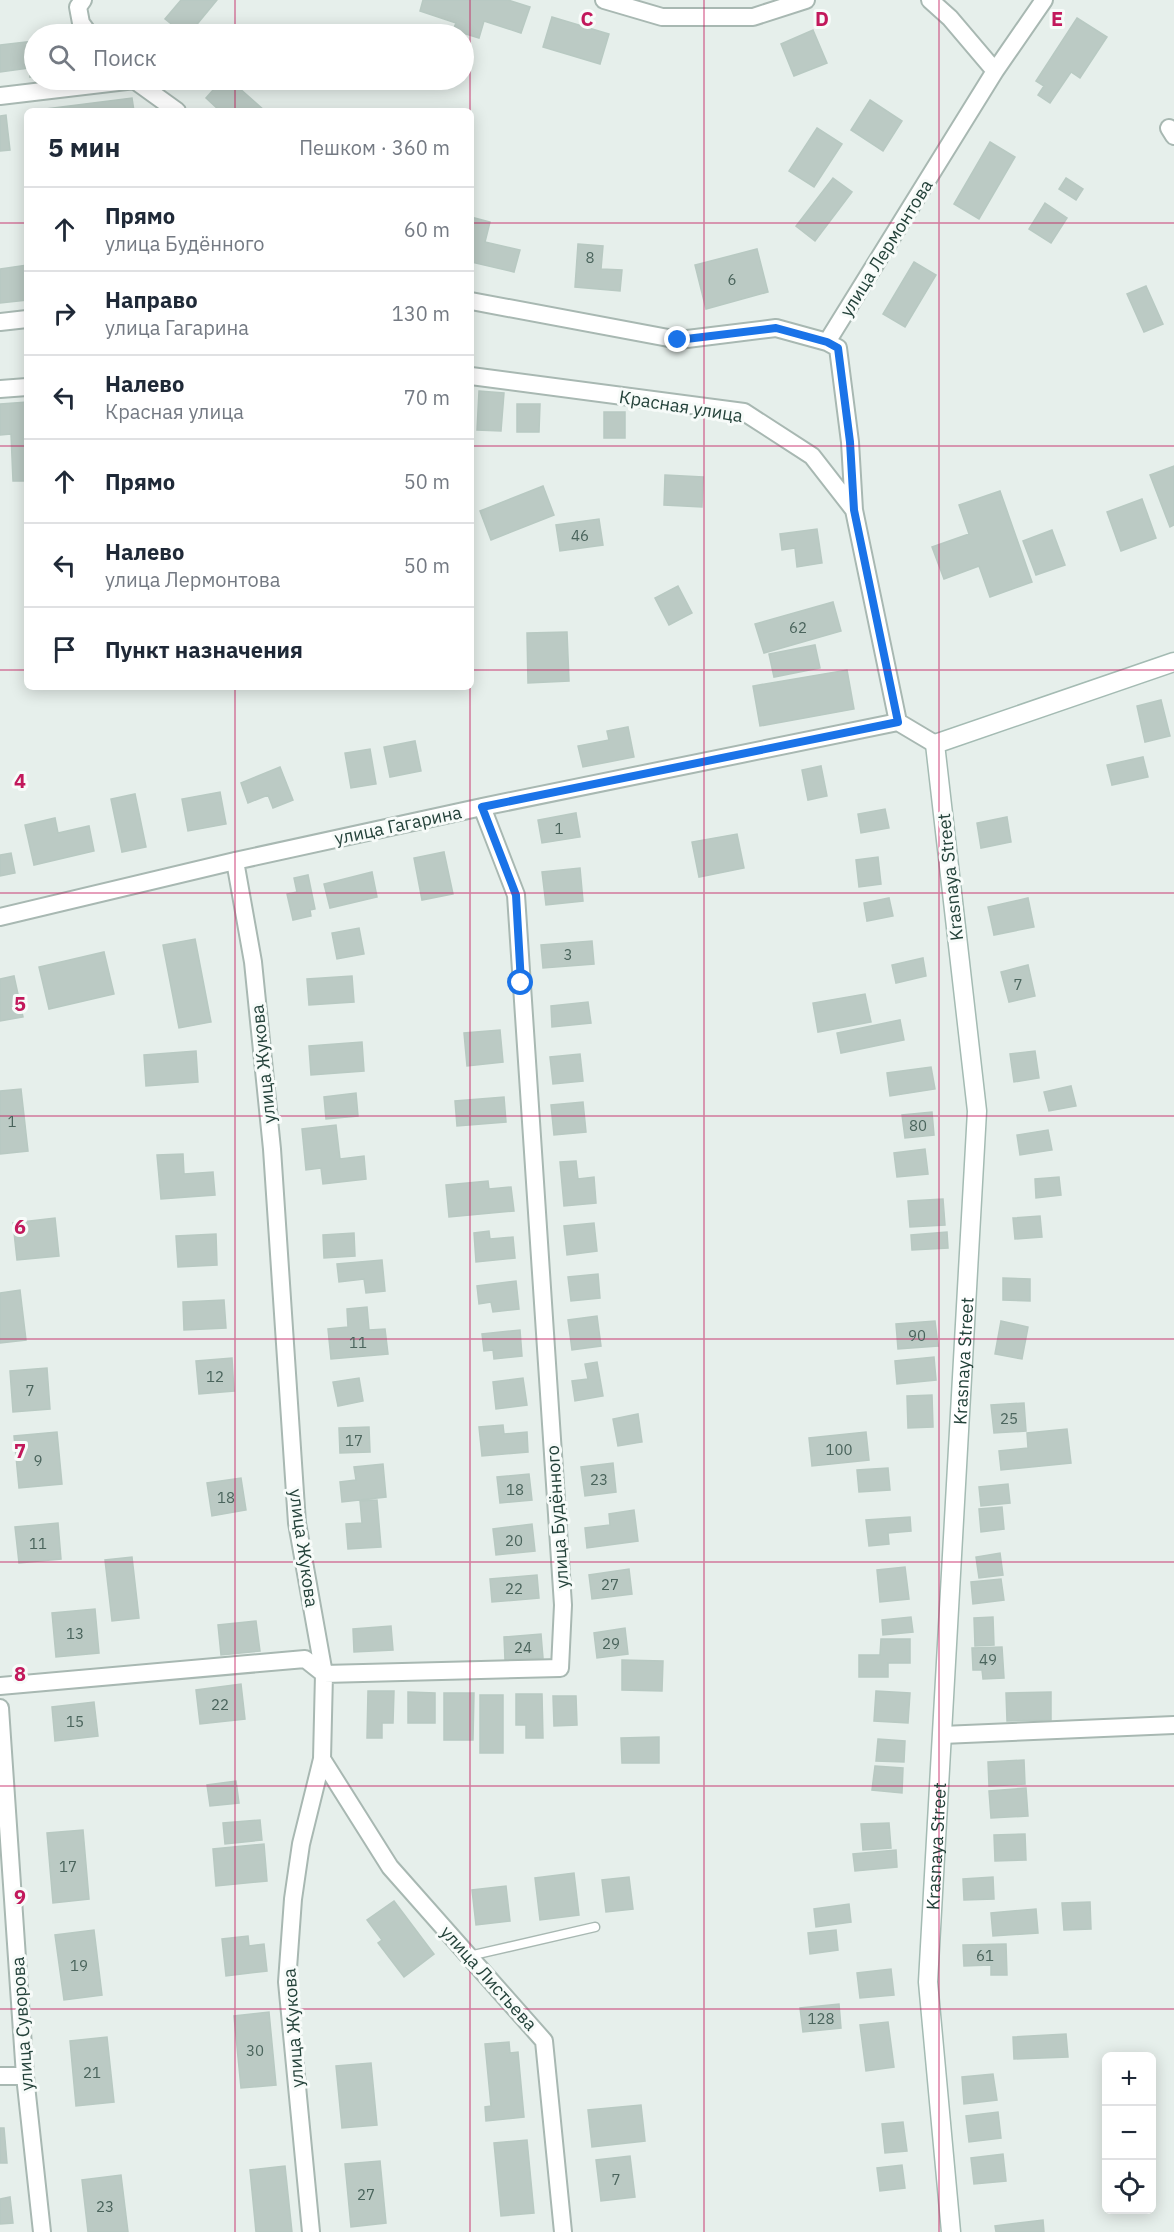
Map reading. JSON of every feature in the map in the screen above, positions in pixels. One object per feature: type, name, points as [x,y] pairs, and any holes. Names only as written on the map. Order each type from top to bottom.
[{"type":"main road","points":[[935,744],[1174,662]]},
{"type":"main road","name":"Krasnaya Street","points":[[935,744],[977,1111],[928,1982],[951,2232]]},
{"type":"street","points":[[82,24],[78,7],[83,0]]},
{"type":"street","points":[[604,0],[662,17],[753,17],[806,0]]},
{"type":"street","points":[[930,0],[950,19],[995,71]]},
{"type":"street","points":[[950,19],[951,0]]},
{"type":"street","name":"улица Лермонтова","points":[[827,342],[995,71],[1044,0]]},
{"type":"street","points":[[0,96],[50,90]]},
{"type":"street","points":[[148,90],[173,108]]},
{"type":"street","points":[[474,302],[678,340],[776,328],[827,342],[838,348],[850,442],[854,510]]},
{"type":"street","points":[[0,322],[24,319]]},
{"type":"street","name":"Красная улица","points":[[474,376],[744,412],[812,456],[854,510],[898,722]]},
{"type":"street","points":[[0,389],[24,387]]},
{"type":"street","points":[[898,722],[935,744]]},
{"type":"street","name":"улица Гагарина","points":[[0,917],[235,861],[482,807],[898,722]]},
{"type":"street","name":"улица Будённого","points":[[324,1674],[560,1668],[563,1605],[516,895],[482,807]]},
{"type":"street","name":"улица Жукова","points":[[235,861],[253,962],[272,1149],[297,1523],[324,1674],[322,1760],[301,1844],[293,1899],[286,1982],[311,2232]]},
{"type":"street","points":[[0,1686],[305,1659],[324,1674]]},
{"type":"street","name":"улица Суворова","points":[[0,1708],[25,2076],[42,2232]]},
{"type":"street","points":[[942,1735],[1174,1725]]},
{"type":"street","name":"улица Листьева","points":[[322,1760],[390,1867],[544,2041],[563,2232]]},
{"type":"street","points":[[0,2076],[25,2076]]},
{"type":"lane","points":[[469,1956],[595,1927]]},
{"type":"building","points":[[181,0],[217,0],[197,24],[171,24],[165,19]]},
{"type":"building","points":[[423,0],[508,0],[530,7],[521,33],[484,21],[479,38],[474,36],[474,24],[456,24],[420,11]]},
{"type":"building","points":[[552,17],[609,34],[600,64],[543,47]]},
{"type":"building","points":[[1077,18],[1107,37],[1080,78],[1071,72],[1050,103],[1038,95],[1044,86],[1036,81]]},
{"type":"building","points":[[813,30],[827,63],[794,76],[781,44]]},
{"type":"building","points":[[24,42],[24,69],[0,72],[0,45]]},
{"type":"building","points":[[213,90],[241,90],[262,108],[217,108],[206,98]]},
{"type":"building","points":[[132,98],[134,108],[54,108]]},
{"type":"building","points":[[870,100],[902,121],[883,151],[851,130]]},
{"type":"building","points":[[6,115],[10,150],[0,151],[0,116]]},
{"type":"building","points":[[817,128],[842,144],[814,187],[789,171]]},
{"type":"building","points":[[990,142],[1015,157],[979,219],[954,204]]},
{"type":"building","points":[[833,178],[852,192],[815,241],[796,226]]},
{"type":"building","points":[[1066,178],[1083,189],[1076,200],[1059,189]]},
{"type":"building","points":[[1045,203],[1067,218],[1051,243],[1029,229]]},
{"type":"building","points":[[474,218],[490,222],[485,242],[520,250],[514,272],[474,263]]},
{"type":"building","points":[[578,244],[603,246],[601,269],[622,270],[620,291],[575,287]]},
{"type":"building","points":[[757,249],[768,292],[706,309],[695,265]]},
{"type":"building","points":[[914,262],[936,275],[905,327],[883,314]]},
{"type":"building","points":[[24,265],[24,300],[0,303],[0,269]]},
{"type":"building","points":[[1146,286],[1163,324],[1144,332],[1127,294]]},
{"type":"building","points":[[479,391],[504,393],[501,431],[477,430]]},
{"type":"building","points":[[24,402],[24,481],[13,481],[11,434],[0,435],[0,404]]},
{"type":"building","points":[[517,404],[540,404],[539,432],[517,432]]},
{"type":"building","points":[[604,412],[625,412],[625,438],[604,438]]},
{"type":"building","points":[[1174,466],[1174,525],[1170,527],[1150,475]]},
{"type":"building","points":[[665,475],[703,477],[702,507],[664,505]]},
{"type":"building","points":[[543,486],[554,515],[491,540],[480,511]]},
{"type":"building","points":[[1000,491],[1032,582],[990,597],[979,566],[944,579],[932,547],[969,534],[959,505]]},
{"type":"building","points":[[1142,499],[1156,538],[1121,551],[1107,512]]},
{"type":"building","points":[[599,519],[603,545],[560,551],[556,525]]},
{"type":"building","points":[[817,529],[822,563],[797,567],[795,548],[782,550],[780,534]]},
{"type":"building","points":[[1052,530],[1065,565],[1036,575],[1023,541]]},
{"type":"building","points":[[678,586],[692,613],[669,625],[655,598]]},
{"type":"building","points":[[833,602],[841,631],[764,653],[755,624]]},
{"type":"building","points":[[567,632],[569,681],[528,683],[527,633]]},
{"type":"building","points":[[815,645],[820,668],[774,677],[769,654]]},
{"type":"building","points":[[847,670],[854,709],[760,726],[753,686]]},
{"type":"building","points":[[1161,700],[1170,736],[1145,742],[1137,706]]},
{"type":"building","points":[[628,727],[634,757],[583,767],[578,746],[609,740],[607,731]]},
{"type":"building","points":[[415,741],[421,771],[390,777],[384,747]]},
{"type":"building","points":[[370,749],[376,784],[351,788],[345,753]]},
{"type":"building","points":[[1143,757],[1148,777],[1112,785],[1107,765]]},
{"type":"building","points":[[821,766],[827,796],[808,800],[802,770]]},
{"type":"building","points":[[280,767],[293,800],[273,808],[268,795],[248,803],[241,783]]},
{"type":"building","points":[[220,792],[226,824],[188,831],[182,799]]},
{"type":"building","points":[[135,794],[146,847],[122,852],[111,799]]},
{"type":"building","points":[[885,809],[889,828],[861,833],[858,814]]},
{"type":"building","points":[[576,813],[580,837],[542,843],[538,820]]},
{"type":"building","points":[[1007,817],[1011,842],[981,848],[977,823]]},
{"type":"building","points":[[55,818],[58,833],[89,826],[94,851],[34,865],[25,825]]},
{"type":"building","points":[[737,834],[744,868],[699,877],[692,842]]},
{"type":"building","points":[[444,852],[453,894],[422,900],[414,858]]},
{"type":"building","points":[[11,853],[15,873],[0,876],[0,855]]},
{"type":"building","points":[[878,857],[881,884],[859,887],[856,860]]},
{"type":"building","points":[[580,868],[583,901],[546,905],[542,872]]},
{"type":"building","points":[[372,872],[377,897],[330,908],[324,884]]},
{"type":"building","points":[[308,875],[315,909],[310,910],[311,916],[293,920],[287,894],[297,892],[294,878]]},
{"type":"building","points":[[889,898],[893,916],[867,921],[864,903]]},
{"type":"building","points":[[1028,898],[1034,927],[994,935],[988,907]]},
{"type":"building","points":[[359,928],[364,954],[337,959],[332,933]]},
{"type":"building","points":[[195,939],[211,1022],[179,1028],[163,945]]},
{"type":"building","points":[[592,941],[594,964],[543,968],[541,945]]},
{"type":"building","points":[[104,952],[114,994],[49,1009],[39,967]]},
{"type":"building","points":[[923,958],[926,976],[896,983],[892,965]]},
{"type":"building","points":[[1028,965],[1035,996],[1009,1002],[1001,972]]},
{"type":"building","points":[[14,976],[23,1017],[0,1021],[0,979]]},
{"type":"building","points":[[352,976],[354,1002],[309,1005],[307,979]]},
{"type":"building","points":[[865,994],[871,1022],[818,1032],[813,1003]]},
{"type":"building","points":[[588,1002],[591,1023],[552,1027],[551,1006]]},
{"type":"building","points":[[900,1020],[904,1040],[841,1053],[837,1033]]},
{"type":"building","points":[[500,1030],[503,1062],[467,1066],[464,1033]]},
{"type":"building","points":[[362,1042],[364,1071],[311,1075],[309,1046]]},
{"type":"building","points":[[196,1051],[198,1082],[146,1086],[144,1055]]},
{"type":"building","points":[[1035,1051],[1039,1078],[1014,1082],[1010,1054]]},
{"type":"building","points":[[580,1054],[583,1081],[553,1084],[550,1057]]},
{"type":"building","points":[[931,1067],[935,1089],[890,1096],[887,1073]]},
{"type":"building","points":[[1071,1086],[1076,1106],[1049,1111],[1044,1092]]},
{"type":"building","points":[[21,1089],[28,1151],[0,1154],[0,1091]]},
{"type":"building","points":[[356,1093],[358,1116],[326,1119],[324,1097]]},
{"type":"building","points":[[504,1097],[506,1122],[457,1126],[455,1101]]},
{"type":"building","points":[[583,1102],[586,1132],[554,1135],[551,1105]]},
{"type":"building","points":[[932,1112],[934,1135],[905,1138],[902,1115]]},
{"type":"building","points":[[336,1125],[340,1159],[364,1156],[366,1179],[323,1184],[321,1168],[306,1170],[302,1129]]},
{"type":"building","points":[[1048,1130],[1052,1150],[1020,1155],[1017,1135]]},
{"type":"building","points":[[925,1149],[928,1174],[897,1177],[894,1153]]},
{"type":"building","points":[[183,1154],[184,1174],[213,1172],[215,1195],[161,1199],[157,1155]]},
{"type":"building","points":[[576,1161],[578,1179],[594,1177],[596,1203],[564,1206],[560,1162]]},
{"type":"building","points":[[1059,1177],[1061,1195],[1036,1198],[1035,1179]]},
{"type":"building","points":[[488,1181],[489,1189],[511,1187],[514,1211],[449,1217],[446,1185]]},
{"type":"building","points":[[943,1199],[945,1225],[910,1227],[908,1201]]},
{"type":"building","points":[[1040,1216],[1042,1237],[1015,1239],[1013,1218]]},
{"type":"building","points":[[55,1218],[59,1256],[17,1260],[13,1223]]},
{"type":"building","points":[[594,1223],[597,1251],[567,1255],[564,1226]]},
{"type":"building","points":[[489,1231],[490,1239],[513,1237],[515,1258],[476,1262],[474,1233]]},
{"type":"building","points":[[947,1232],[948,1248],[912,1250],[911,1235]]},
{"type":"building","points":[[354,1233],[355,1256],[324,1258],[323,1235]]},
{"type":"building","points":[[216,1234],[217,1265],[178,1267],[176,1236]]},
{"type":"building","points":[[382,1260],[385,1291],[366,1293],[364,1279],[339,1282],[337,1264]]},
{"type":"building","points":[[598,1274],[600,1298],[571,1301],[568,1277]]},
{"type":"building","points":[[1003,1278],[1030,1279],[1030,1301],[1003,1300]]},
{"type":"building","points":[[516,1281],[519,1309],[493,1312],[491,1302],[479,1304],[477,1286]]},
{"type":"building","points":[[20,1290],[26,1340],[0,1343],[0,1293]]},
{"type":"building","points":[[224,1300],[226,1328],[184,1330],[183,1302]]},
{"type":"building","points":[[367,1307],[369,1330],[385,1329],[388,1354],[331,1359],[328,1329],[348,1327],[347,1309]]},
{"type":"building","points":[[597,1316],[601,1346],[572,1350],[568,1320]]},
{"type":"building","points":[[935,1321],[938,1346],[898,1349],[896,1324]]},
{"type":"building","points":[[1001,1321],[1028,1327],[1022,1359],[995,1354]]},
{"type":"building","points":[[520,1330],[522,1356],[494,1359],[493,1350],[484,1351],[482,1334]]},
{"type":"building","points":[[934,1357],[936,1380],[897,1384],[895,1361]]},
{"type":"building","points":[[232,1358],[234,1391],[199,1394],[196,1361]]},
{"type":"building","points":[[597,1362],[603,1396],[575,1401],[572,1381],[588,1379],[585,1364]]},
{"type":"building","points":[[47,1368],[50,1409],[13,1412],[10,1371]]},
{"type":"building","points":[[359,1378],[363,1401],[338,1406],[333,1382]]},
{"type":"building","points":[[523,1378],[527,1405],[496,1409],[493,1382]]},
{"type":"building","points":[[932,1395],[933,1427],[908,1428],[907,1396]]},
{"type":"building","points":[[1024,1403],[1026,1431],[994,1433],[991,1405]]},
{"type":"building","points":[[638,1414],[642,1442],[618,1446],[613,1419]]},
{"type":"building","points":[[503,1425],[504,1434],[527,1432],[528,1452],[482,1456],[479,1427]]},
{"type":"building","points":[[369,1427],[370,1452],[340,1453],[339,1428]]},
{"type":"building","points":[[1067,1429],[1071,1463],[1001,1470],[999,1451],[1028,1448],[1027,1433]]},
{"type":"building","points":[[57,1432],[62,1484],[19,1488],[14,1436]]},
{"type":"building","points":[[866,1432],[869,1460],[812,1466],[809,1438]]},
{"type":"building","points":[[613,1463],[616,1492],[585,1496],[581,1467]]},
{"type":"building","points":[[383,1464],[386,1497],[342,1502],[340,1482],[356,1480],[354,1467]]},
{"type":"building","points":[[888,1468],[890,1490],[859,1492],[857,1470]]},
{"type":"building","points":[[529,1474],[532,1500],[500,1503],[497,1477]]},
{"type":"building","points":[[241,1478],[246,1510],[212,1516],[207,1483]]},
{"type":"building","points":[[1008,1484],[1010,1503],[981,1506],[979,1487]]},
{"type":"building","points":[[377,1500],[381,1547],[348,1549],[346,1524],[362,1523],[360,1501]]},
{"type":"building","points":[[1002,1507],[1004,1529],[981,1532],[979,1509]]},
{"type":"building","points":[[634,1510],[638,1541],[587,1548],[585,1528],[610,1525],[609,1514]]},
{"type":"building","points":[[910,1517],[911,1531],[888,1533],[889,1544],[869,1546],[866,1520]]},
{"type":"building","points":[[58,1523],[61,1559],[19,1563],[15,1527]]},
{"type":"building","points":[[532,1524],[535,1551],[496,1555],[493,1529]]},
{"type":"building","points":[[1000,1553],[1003,1575],[979,1578],[976,1557]]},
{"type":"building","points":[[132,1557],[139,1618],[112,1621],[105,1560]]},
{"type":"building","points":[[905,1567],[909,1599],[880,1602],[877,1570]]},
{"type":"building","points":[[629,1569],[632,1594],[592,1599],[589,1575]]},
{"type":"building","points":[[537,1575],[539,1598],[492,1602],[490,1579]]},
{"type":"building","points":[[1001,1579],[1004,1600],[973,1604],[971,1582]]},
{"type":"building","points":[[95,1609],[99,1653],[56,1657],[52,1613]]},
{"type":"building","points":[[911,1617],[913,1632],[883,1635],[882,1620]]},
{"type":"building","points":[[993,1617],[994,1645],[975,1646],[974,1618]]},
{"type":"building","points":[[256,1621],[260,1651],[221,1655],[218,1625]]},
{"type":"building","points":[[391,1626],[393,1650],[354,1652],[353,1629]]},
{"type":"building","points":[[625,1628],[628,1654],[597,1658],[594,1633]]},
{"type":"building","points":[[541,1634],[543,1658],[505,1660],[504,1637]]},
{"type":"building","points":[[881,1639],[910,1639],[910,1663],[888,1663],[888,1677],[859,1677],[859,1655],[880,1655]]},
{"type":"building","points":[[1002,1647],[1004,1678],[983,1679],[982,1670],[973,1670],[972,1648]]},
{"type":"building","points":[[622,1660],[663,1661],[662,1691],[622,1690]]},
{"type":"building","points":[[241,1684],[245,1719],[200,1724],[196,1690]]},
{"type":"building","points":[[368,1691],[394,1691],[393,1723],[382,1723],[382,1738],[367,1738]]},
{"type":"building","points":[[876,1691],[910,1693],[908,1723],[874,1721]]},
{"type":"building","points":[[408,1692],[435,1693],[435,1723],[408,1723]]},
{"type":"building","points":[[1051,1692],[1051,1720],[1007,1721],[1006,1693]]},
{"type":"building","points":[[444,1693],[474,1693],[473,1740],[444,1740]]},
{"type":"building","points":[[516,1694],[542,1694],[543,1738],[526,1738],[526,1725],[516,1725]]},
{"type":"building","points":[[480,1695],[503,1695],[503,1753],[480,1753]]},
{"type":"building","points":[[553,1696],[576,1696],[577,1725],[554,1726]]},
{"type":"building","points":[[94,1702],[98,1736],[55,1741],[52,1707]]},
{"type":"building","points":[[659,1737],[659,1763],[622,1763],[621,1738]]},
{"type":"building","points":[[878,1739],[905,1741],[904,1762],[876,1761]]},
{"type":"building","points":[[1024,1760],[1025,1784],[989,1786],[988,1762]]},
{"type":"building","points":[[875,1766],[903,1768],[902,1793],[872,1790]]},
{"type":"building","points":[[236,1781],[239,1803],[210,1806],[207,1785]]},
{"type":"building","points":[[1026,1788],[1028,1816],[991,1818],[989,1791]]},
{"type":"building","points":[[260,1820],[262,1840],[225,1844],[223,1823]]},
{"type":"building","points":[[889,1823],[891,1848],[863,1850],[861,1824]]},
{"type":"building","points":[[83,1830],[89,1899],[53,1903],[47,1833]]},
{"type":"building","points":[[1025,1834],[1026,1860],[995,1861],[994,1835]]},
{"type":"building","points":[[264,1844],[267,1881],[216,1886],[213,1849]]},
{"type":"building","points":[[896,1850],[897,1867],[855,1871],[853,1854]]},
{"type":"building","points":[[574,1873],[579,1915],[540,1920],[535,1878]]},
{"type":"building","points":[[629,1877],[633,1909],[606,1912],[602,1880]]},
{"type":"building","points":[[993,1877],[994,1899],[964,1900],[963,1879]]},
{"type":"building","points":[[506,1886],[510,1921],[476,1925],[472,1890]]},
{"type":"building","points":[[394,1901],[434,1954],[404,1977],[378,1943],[382,1940],[367,1920]]},
{"type":"building","points":[[1090,1902],[1091,1929],[1064,1930],[1062,1903]]},
{"type":"building","points":[[849,1904],[851,1922],[816,1927],[814,1909]]},
{"type":"building","points":[[1036,1909],[1038,1933],[993,1936],[991,1913]]},
{"type":"building","points":[[94,1930],[102,1995],[64,2000],[55,1935]]},
{"type":"building","points":[[836,1930],[838,1950],[810,1954],[808,1933]]},
{"type":"building","points":[[248,1936],[249,1946],[264,1944],[267,1971],[226,1976],[222,1939]]},
{"type":"building","points":[[1006,1944],[1007,1975],[991,1975],[991,1965],[964,1966],[963,1945]]},
{"type":"building","points":[[891,1969],[894,1995],[860,1998],[857,1973]]},
{"type":"building","points":[[839,2004],[841,2028],[803,2032],[800,2008]]},
{"type":"building","points":[[269,2012],[276,2085],[241,2088],[234,2016]]},
{"type":"building","points":[[888,2022],[894,2067],[866,2071],[860,2025]]},
{"type":"building","points":[[1066,2034],[1068,2057],[1014,2059],[1013,2037]]},
{"type":"building","points":[[107,2037],[114,2102],[76,2106],[70,2041]]},
{"type":"building","points":[[509,2042],[510,2053],[518,2052],[524,2117],[486,2121],[485,2107],[491,2106],[485,2044]]},
{"type":"building","points":[[371,2063],[377,2125],[342,2128],[336,2066]]},
{"type":"building","points":[[993,2074],[997,2100],[964,2104],[962,2077]]},
{"type":"building","points":[[641,2105],[645,2141],[592,2147],[588,2110]]},
{"type":"building","points":[[998,2112],[1001,2138],[969,2142],[966,2116]]},
{"type":"building","points":[[903,2122],[907,2151],[885,2153],[882,2124]]},
{"type":"building","points":[[0,2128],[4,2128],[7,2163],[0,2163]]},
{"type":"building","points":[[527,2140],[534,2213],[501,2216],[494,2143]]},
{"type":"building","points":[[1003,2154],[1006,2181],[974,2184],[971,2158]]},
{"type":"building","points":[[630,2156],[635,2197],[601,2201],[596,2160]]},
{"type":"building","points":[[380,2161],[386,2223],[351,2227],[345,2164]]},
{"type":"building","points":[[902,2165],[905,2188],[880,2191],[877,2168]]},
{"type":"building","points":[[285,2166],[292,2232],[256,2232],[250,2170]]},
{"type":"building","points":[[121,2175],[128,2232],[88,2232],[82,2180]]},
{"type":"building","points":[[10,2197],[13,2223],[0,2224],[0,2199]]},
{"type":"building","points":[[1043,2220],[1044,2232],[996,2232],[995,2226]]},
{"type":"route","points":[[521,983],[516,895],[482,807],[898,722],[854,510],[850,442],[838,348],[827,342],[776,328],[678,340]]}]
